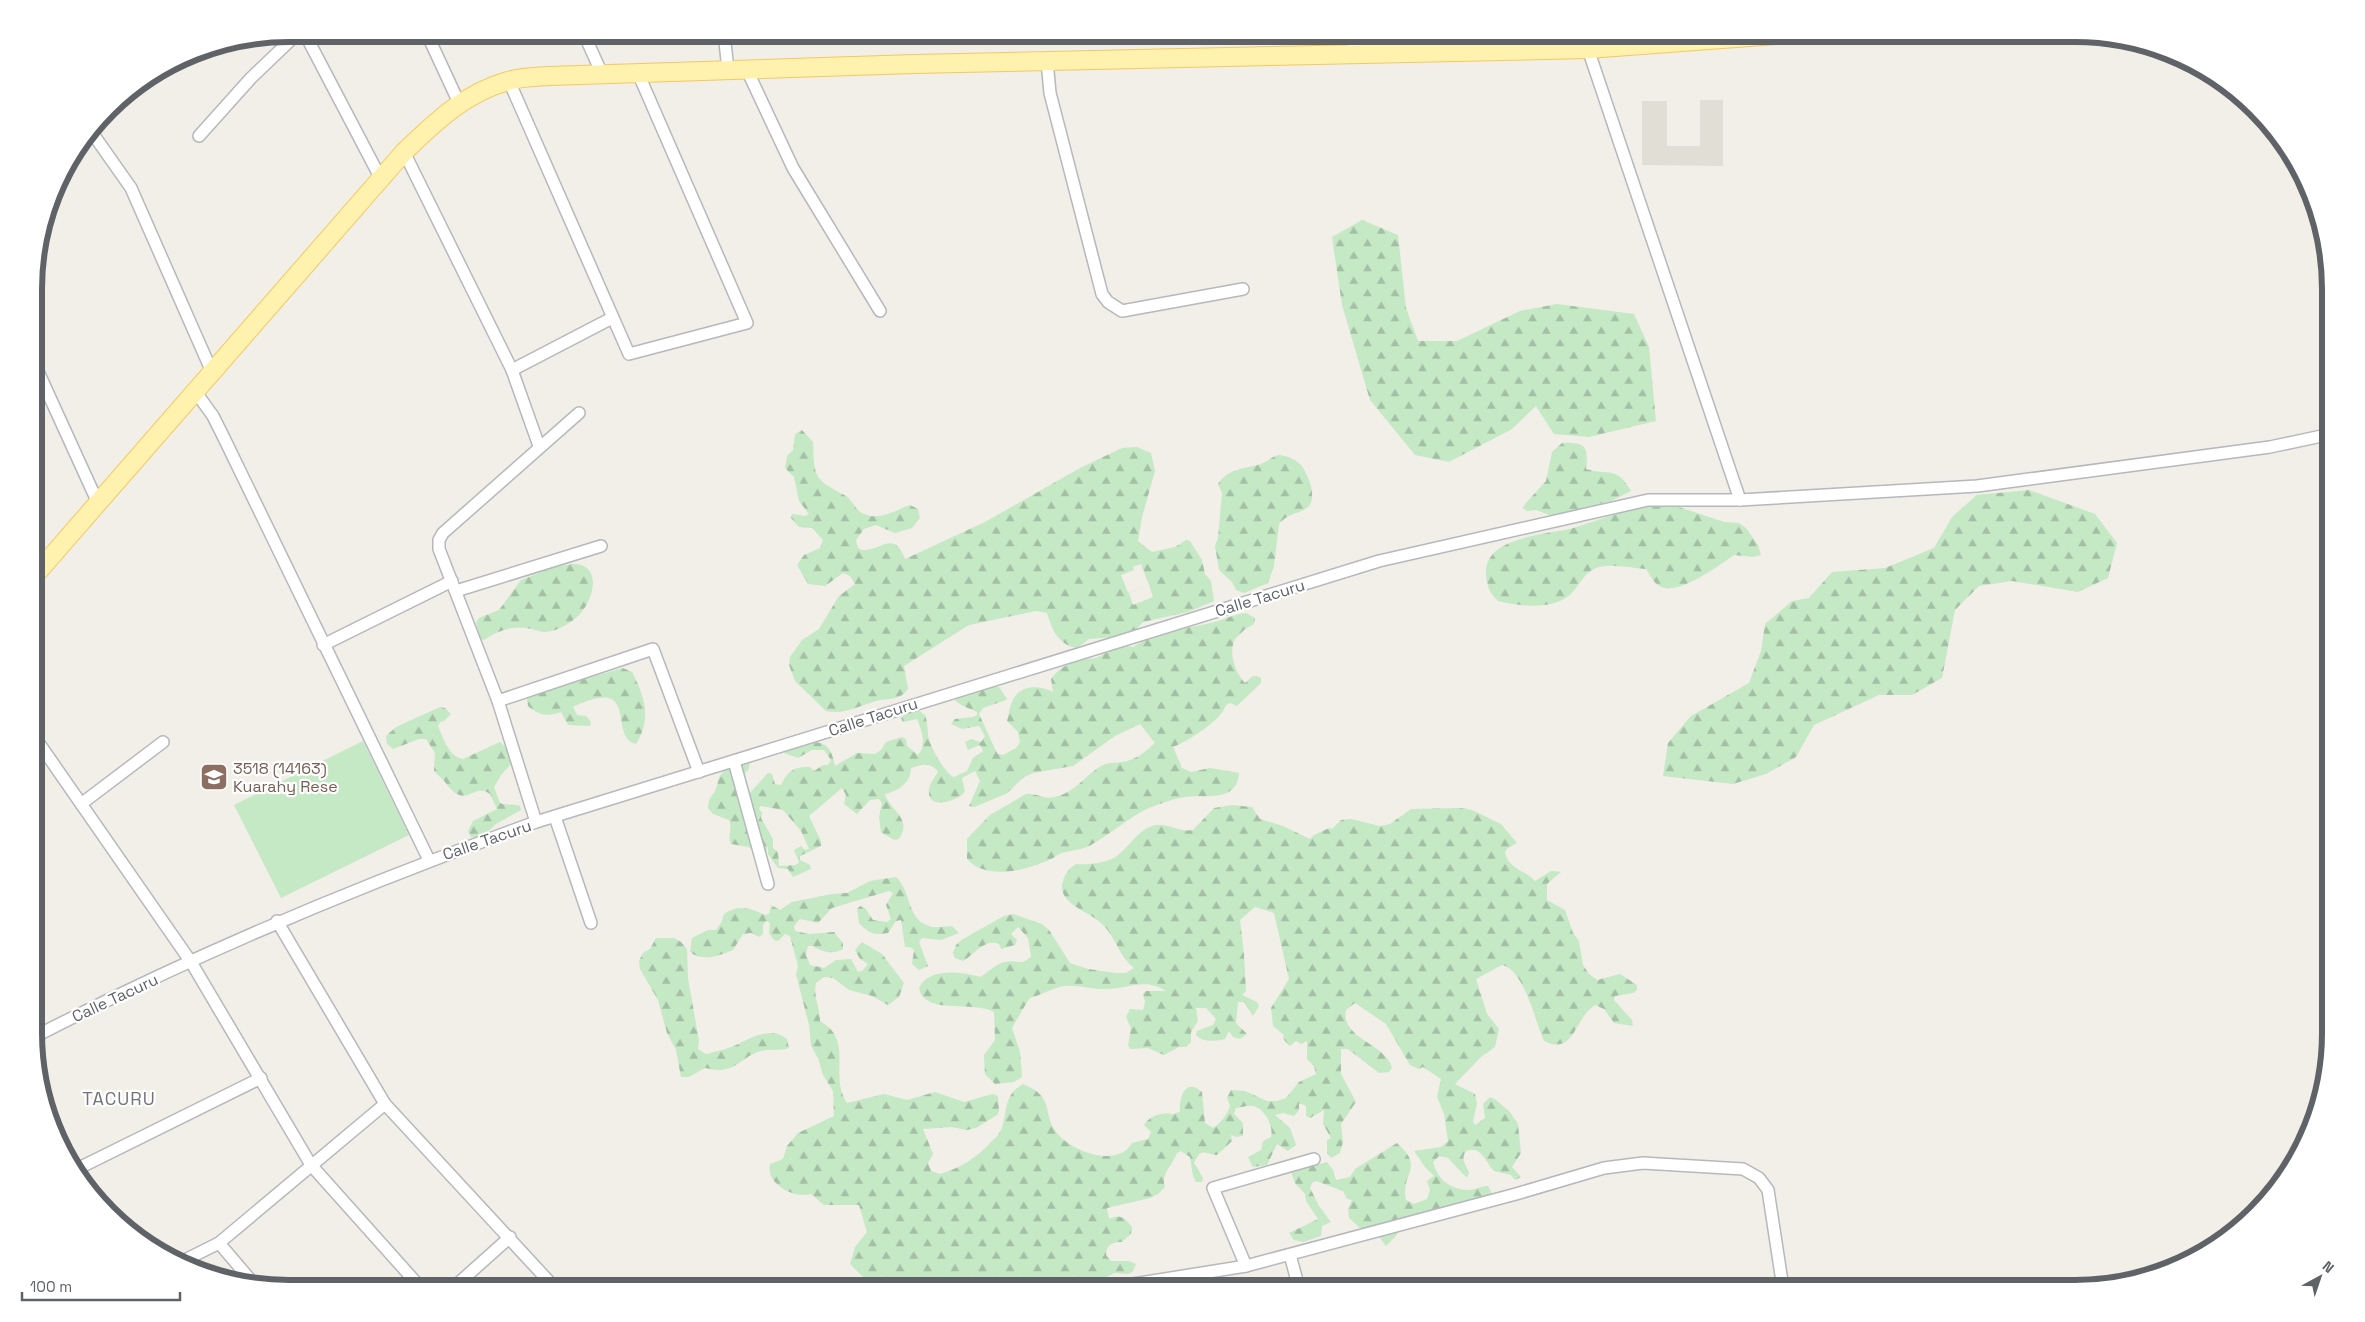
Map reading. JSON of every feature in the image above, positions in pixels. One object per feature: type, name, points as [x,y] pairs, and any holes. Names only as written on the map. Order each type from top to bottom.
[{"type":"main road","points":[[42,567],[404,152],[436,121],[459,103],[477,92],[509,81],[550,76],[728,70],[1588,49],[1605,42]]},
{"type":"street","points":[[199,136],[251,78],[289,42]]},
{"type":"street","points":[[309,42],[380,179]]},
{"type":"street","points":[[431,42],[459,103]]},
{"type":"street","points":[[588,42],[602,74]]},
{"type":"street","points":[[725,42],[728,70]]},
{"type":"street","points":[[1353,42],[1355,54]]},
{"type":"street","points":[[1476,42],[1481,52]]},
{"type":"street","points":[[1588,49],[1740,500]]},
{"type":"street","points":[[1047,61],[1050,93],[1102,294],[1108,302],[1122,311],[1243,289]]},
{"type":"street","points":[[747,70],[793,168],[880,311]]},
{"type":"street","points":[[509,81],[629,354],[747,323],[638,73]]},
{"type":"street","points":[[95,137],[131,188],[212,372]]},
{"type":"street","points":[[404,152],[512,370],[540,446]]},
{"type":"street","points":[[512,370],[612,318]]},
{"type":"street","points":[[42,380],[98,503]]},
{"type":"street","points":[[195,391],[213,416],[223,436],[429,860]]},
{"type":"street","points":[[536,822],[498,701],[439,549],[439,540],[443,534],[578,413]]},
{"type":"street","name":"Calle Tacuru","points":[[42,1032],[278,921],[429,860],[536,822],[1379,561],[1648,500],[1740,500],[1977,486],[2270,446],[2322,436]]},
{"type":"street","points":[[323,645],[454,586],[601,546]]},
{"type":"street","points":[[498,701],[653,649],[699,772]]},
{"type":"street","points":[[81,804],[163,742]]},
{"type":"street","points":[[42,748],[191,962],[311,1165],[414,1280]]},
{"type":"street","points":[[734,761],[768,884]]},
{"type":"street","points":[[555,816],[591,922]]},
{"type":"street","points":[[278,921],[384,1104],[510,1237],[548,1280]]},
{"type":"street","points":[[82,1167],[261,1078]]},
{"type":"street","points":[[189,1258],[219,1243],[384,1104]]},
{"type":"street","points":[[1246,1266],[1213,1188],[1314,1159]]},
{"type":"street","points":[[1166,1280],[1246,1266],[1604,1168],[1643,1163],[1743,1169],[1759,1178],[1768,1190],[1782,1280]]},
{"type":"street","points":[[462,1280],[510,1237]]},
{"type":"street","points":[[219,1243],[247,1276]]},
{"type":"street","points":[[1290,1255],[1297,1280]]},
{"type":"shaded area","points":[[1700,100],[1723,100],[1723,166],[1642,165],[1642,101],[1667,101],[1667,146],[1700,146]]},
{"type":"green space","points":[[1362,220],[1398,235],[1406,308],[1418,341],[1457,341],[1520,311],[1557,304],[1634,314],[1649,347],[1656,421],[1589,437],[1554,434],[1536,406],[1512,429],[1449,462],[1415,455],[1370,400],[1342,305],[1332,237]]},
{"type":"green space","points":[[802,430],[813,442],[815,470],[822,481],[848,497],[858,510],[864,514],[871,516],[884,515],[910,505],[918,509],[920,518],[912,528],[895,533],[876,525],[864,529],[856,540],[858,548],[862,550],[892,543],[901,550],[905,559],[985,522],[1080,468],[1122,448],[1137,447],[1151,453],[1155,471],[1142,517],[1138,541],[1152,552],[1175,547],[1186,540],[1190,541],[1202,560],[1205,574],[1211,581],[1214,601],[1188,612],[1143,622],[1137,629],[1113,637],[1089,639],[1077,648],[1060,640],[1051,625],[1047,613],[1036,611],[969,625],[904,666],[908,689],[901,696],[876,701],[845,711],[826,711],[795,681],[789,665],[790,657],[802,640],[819,629],[839,596],[855,584],[850,576],[843,573],[825,586],[808,584],[797,565],[804,555],[820,548],[823,540],[812,528],[799,527],[791,518],[792,514],[805,516],[809,514],[799,501],[794,477],[785,468],[787,456],[793,450],[795,434]],"holes":[[[1141,564],[1149,585],[1128,593],[1121,575],[1134,570],[1133,567]],[[1149,585],[1153,597],[1133,605],[1129,593]]]},
{"type":"green space","points":[[1562,443],[1576,443],[1584,447],[1587,455],[1586,469],[1616,474],[1626,483],[1631,491],[1611,501],[1552,516],[1536,510],[1527,511],[1523,508],[1525,504],[1546,481],[1552,452]]},
{"type":"green space","points":[[1279,455],[1291,458],[1301,465],[1311,485],[1311,502],[1306,509],[1287,517],[1279,524],[1274,566],[1268,583],[1244,593],[1236,590],[1232,582],[1219,570],[1215,546],[1218,538],[1222,493],[1218,484],[1232,472],[1261,464]]},
{"type":"green space","points":[[2029,490],[2095,514],[2117,543],[2108,578],[2078,592],[2012,581],[1979,586],[1955,610],[1942,678],[1912,695],[1879,695],[1814,725],[1796,757],[1766,774],[1733,784],[1663,776],[1668,743],[1691,716],[1749,683],[1761,651],[1765,624],[1792,601],[1809,598],[1832,572],[1885,568],[1934,548],[1952,517],[1977,495]]},
{"type":"green space","points":[[1661,503],[1670,504],[1724,522],[1739,523],[1746,528],[1758,545],[1761,555],[1753,557],[1734,555],[1699,578],[1678,587],[1661,587],[1656,584],[1646,569],[1607,566],[1592,570],[1572,593],[1556,603],[1536,606],[1498,601],[1491,592],[1486,574],[1488,561],[1495,552],[1506,545],[1519,539],[1573,528],[1627,511]]},
{"type":"green space","points":[[572,564],[582,565],[589,570],[593,584],[588,602],[574,620],[563,627],[546,632],[513,628],[501,631],[484,640],[480,639],[476,622],[479,618],[499,610],[521,580],[554,567]]},
{"type":"green space","points":[[1246,613],[1255,618],[1254,624],[1245,629],[1235,639],[1232,656],[1238,673],[1245,683],[1256,676],[1261,678],[1261,683],[1237,706],[1230,703],[1226,705],[1211,724],[1173,747],[1182,768],[1191,772],[1210,768],[1239,773],[1237,783],[1233,789],[1219,795],[1185,797],[1154,806],[1134,816],[1098,841],[1084,848],[1060,854],[1049,860],[1018,870],[996,872],[985,870],[975,866],[967,859],[967,839],[990,815],[1026,794],[1051,798],[1062,795],[1069,792],[1103,765],[1127,761],[1144,752],[1155,743],[1140,724],[1115,736],[1073,766],[1033,773],[1024,777],[1006,794],[974,807],[969,806],[980,781],[975,771],[962,778],[965,792],[950,801],[937,802],[930,796],[929,788],[938,772],[929,765],[911,768],[909,778],[903,786],[885,794],[902,820],[903,832],[899,839],[894,840],[881,832],[879,817],[882,803],[879,799],[870,800],[857,814],[844,804],[846,795],[842,788],[809,816],[821,841],[821,846],[800,856],[800,860],[810,865],[811,869],[793,877],[788,869],[778,868],[768,854],[768,845],[766,853],[762,856],[748,847],[731,844],[729,820],[713,814],[708,808],[709,801],[722,773],[742,762],[750,760],[749,769],[743,775],[748,795],[768,773],[772,774],[775,784],[781,785],[792,770],[800,767],[810,767],[814,771],[823,765],[828,765],[831,760],[824,750],[812,750],[798,758],[784,753],[790,748],[802,744],[816,742],[825,745],[829,748],[835,766],[857,753],[875,754],[881,750],[886,742],[902,737],[906,739],[907,746],[918,755],[923,742],[917,719],[903,722],[901,718],[910,710],[917,709],[925,715],[930,743],[943,766],[954,777],[967,771],[973,758],[983,751],[980,745],[968,750],[965,742],[971,739],[981,742],[985,736],[979,726],[962,729],[951,724],[955,719],[977,715],[977,712],[955,701],[958,697],[970,695],[989,687],[999,687],[1007,699],[983,708],[979,714],[995,749],[998,754],[1003,755],[1016,748],[1020,742],[1018,732],[1007,721],[1015,696],[1024,689],[1036,687],[1053,692],[1051,679],[1070,663],[1096,658],[1118,647],[1133,647],[1163,633]],"holes":[[[760,806],[783,810],[801,831],[809,849],[805,850],[801,846],[794,850],[799,862],[796,865],[779,866],[778,852],[773,848],[773,839],[761,818],[762,812],[759,810]]]},
{"type":"green space","points":[[623,668],[632,672],[645,708],[644,726],[636,744],[628,739],[624,731],[620,711],[616,703],[608,698],[594,699],[573,707],[577,715],[586,716],[591,722],[590,726],[568,725],[561,712],[543,714],[528,706],[527,699],[531,694]]},
{"type":"green space","points":[[440,707],[445,708],[451,714],[444,721],[440,722],[438,726],[450,751],[458,758],[463,759],[500,742],[512,753],[512,763],[501,775],[494,787],[500,803],[520,806],[521,810],[496,824],[482,837],[471,837],[468,831],[473,821],[497,809],[490,794],[479,791],[464,796],[452,791],[434,771],[435,753],[426,739],[419,739],[393,749],[387,744],[386,736],[396,727]]},
{"type":"green space","points":[[363,741],[409,835],[281,898],[234,805]]},
{"type":"green space","points":[[1232,805],[1252,807],[1260,819],[1283,826],[1310,839],[1329,828],[1332,829],[1341,820],[1351,819],[1380,826],[1390,824],[1411,809],[1461,808],[1472,810],[1501,824],[1517,843],[1505,852],[1509,862],[1535,881],[1551,871],[1561,872],[1547,884],[1547,900],[1565,910],[1573,933],[1579,941],[1583,965],[1589,974],[1597,980],[1620,974],[1637,985],[1637,990],[1633,993],[1615,996],[1614,1000],[1632,1020],[1633,1026],[1614,1023],[1604,1009],[1595,1005],[1588,1011],[1568,1040],[1562,1044],[1554,1044],[1544,1041],[1523,986],[1510,969],[1502,965],[1476,979],[1487,1014],[1499,1029],[1495,1047],[1481,1057],[1455,1084],[1475,1094],[1477,1104],[1473,1121],[1475,1125],[1485,1118],[1483,1104],[1490,1097],[1510,1112],[1518,1124],[1521,1153],[1512,1167],[1521,1177],[1515,1180],[1511,1175],[1494,1171],[1483,1155],[1476,1150],[1466,1151],[1464,1154],[1464,1162],[1469,1173],[1467,1178],[1448,1158],[1439,1156],[1433,1162],[1435,1168],[1441,1178],[1451,1186],[1471,1190],[1488,1186],[1492,1194],[1489,1197],[1400,1227],[1396,1236],[1386,1246],[1377,1234],[1360,1228],[1349,1218],[1348,1209],[1352,1200],[1347,1199],[1343,1191],[1316,1181],[1312,1183],[1310,1188],[1319,1206],[1331,1222],[1322,1226],[1321,1236],[1303,1242],[1294,1240],[1289,1233],[1318,1219],[1306,1201],[1305,1194],[1295,1183],[1291,1172],[1327,1162],[1333,1170],[1336,1180],[1350,1177],[1355,1169],[1397,1143],[1410,1159],[1411,1165],[1405,1191],[1406,1200],[1414,1204],[1427,1199],[1430,1190],[1427,1181],[1434,1176],[1414,1151],[1441,1147],[1448,1141],[1444,1114],[1437,1097],[1441,1079],[1423,1067],[1419,1069],[1410,1065],[1386,1024],[1355,1003],[1346,1010],[1346,1020],[1350,1028],[1356,1035],[1381,1052],[1392,1068],[1389,1072],[1379,1073],[1348,1049],[1341,1049],[1341,1074],[1356,1102],[1341,1124],[1343,1142],[1340,1153],[1331,1158],[1327,1153],[1327,1140],[1331,1138],[1323,1124],[1324,1110],[1310,1118],[1306,1116],[1306,1106],[1299,1103],[1299,1110],[1294,1116],[1283,1113],[1275,1115],[1290,1128],[1296,1145],[1288,1151],[1277,1144],[1267,1165],[1253,1167],[1248,1157],[1261,1150],[1263,1141],[1271,1137],[1271,1128],[1264,1113],[1256,1107],[1236,1108],[1234,1114],[1243,1123],[1243,1136],[1236,1137],[1231,1135],[1232,1141],[1217,1155],[1201,1153],[1199,1155],[1194,1163],[1203,1178],[1202,1182],[1196,1182],[1193,1176],[1190,1157],[1181,1151],[1177,1153],[1164,1178],[1165,1187],[1158,1194],[1150,1198],[1107,1208],[1109,1219],[1116,1216],[1122,1217],[1132,1227],[1131,1234],[1122,1242],[1113,1243],[1106,1251],[1106,1255],[1111,1261],[1129,1261],[1136,1264],[1133,1271],[1129,1274],[1115,1273],[1100,1280],[868,1280],[862,1276],[850,1264],[855,1247],[867,1232],[859,1205],[824,1205],[811,1194],[797,1194],[783,1188],[772,1178],[770,1171],[770,1164],[783,1159],[787,1146],[798,1133],[834,1116],[833,1091],[823,1075],[818,1058],[811,1046],[809,1025],[796,974],[798,966],[790,936],[785,934],[778,941],[774,940],[769,933],[770,923],[766,921],[763,925],[763,934],[759,937],[751,933],[743,934],[733,950],[716,956],[705,957],[700,957],[690,952],[692,938],[708,930],[716,930],[724,914],[734,909],[750,909],[765,915],[769,914],[771,905],[780,910],[792,902],[847,893],[870,881],[896,877],[901,883],[917,918],[932,927],[952,926],[959,933],[941,940],[922,938],[919,942],[928,966],[919,970],[912,964],[914,950],[910,947],[905,947],[901,920],[896,921],[888,933],[883,934],[872,933],[859,923],[857,909],[860,906],[865,908],[873,920],[887,922],[891,919],[886,905],[893,893],[889,891],[832,908],[818,923],[800,919],[794,926],[795,931],[809,934],[834,932],[843,943],[843,949],[832,952],[808,946],[806,955],[810,965],[824,968],[836,960],[851,959],[858,972],[862,971],[868,964],[860,959],[855,950],[862,942],[882,954],[904,983],[899,997],[888,1005],[872,996],[849,990],[833,978],[824,977],[816,983],[815,993],[820,1021],[830,1029],[836,1038],[839,1048],[840,1081],[847,1103],[884,1094],[907,1100],[935,1092],[964,1102],[993,1094],[998,1096],[999,1111],[997,1115],[976,1128],[967,1130],[951,1127],[923,1129],[933,1154],[928,1163],[931,1171],[940,1174],[968,1162],[996,1137],[1003,1124],[1009,1099],[1016,1089],[1023,1084],[1034,1089],[1040,1095],[1047,1107],[1052,1126],[1064,1140],[1083,1151],[1105,1156],[1116,1155],[1125,1151],[1132,1143],[1148,1139],[1151,1132],[1144,1125],[1150,1119],[1159,1114],[1171,1113],[1169,1115],[1180,1112],[1180,1102],[1187,1088],[1196,1088],[1202,1092],[1205,1123],[1213,1128],[1221,1121],[1229,1109],[1230,1106],[1227,1098],[1231,1090],[1245,1091],[1267,1101],[1277,1101],[1286,1098],[1299,1082],[1316,1074],[1314,1066],[1307,1059],[1307,1041],[1301,1044],[1296,1041],[1290,1046],[1283,1039],[1284,1035],[1273,1026],[1271,1008],[1289,979],[1274,913],[1255,907],[1240,920],[1246,991],[1242,995],[1257,1002],[1259,1006],[1253,1016],[1244,1002],[1238,1002],[1236,1023],[1247,1034],[1240,1039],[1233,1037],[1229,1031],[1225,1039],[1210,1041],[1199,1038],[1196,1035],[1197,1031],[1213,1025],[1216,1019],[1206,1008],[1196,1008],[1198,1021],[1191,1032],[1191,1042],[1186,1047],[1179,1047],[1164,1055],[1148,1048],[1131,1049],[1128,1046],[1131,1028],[1126,1017],[1130,1009],[1143,1010],[1145,1002],[1143,994],[1146,991],[1166,991],[1143,984],[1114,989],[1059,987],[1030,998],[1012,1028],[1020,1052],[1022,1077],[1014,1082],[995,1084],[985,1074],[984,1055],[995,1040],[994,1012],[975,1007],[940,1005],[930,1002],[923,997],[919,988],[924,981],[938,974],[955,973],[980,977],[1001,963],[1009,961],[1022,962],[1028,959],[1031,956],[1028,938],[1018,927],[1011,934],[1017,940],[1015,945],[1001,949],[999,944],[989,943],[963,961],[955,958],[953,953],[956,945],[963,939],[1004,916],[1013,914],[1042,924],[1049,930],[1070,963],[1088,969],[1126,973],[1134,968],[1124,957],[1107,929],[1096,919],[1067,900],[1063,894],[1062,887],[1066,873],[1076,864],[1097,863],[1117,856],[1137,835],[1152,826],[1162,825],[1183,830],[1193,830],[1214,808]]},
{"type":"green space","points":[[656,938],[674,938],[687,949],[688,978],[699,1041],[698,1049],[706,1054],[732,1047],[757,1035],[770,1033],[782,1035],[787,1039],[789,1048],[761,1051],[724,1070],[705,1068],[689,1077],[681,1077],[676,1050],[667,1033],[658,1000],[640,969],[639,961],[643,953],[650,949]]},
{"type":"place","name":"3518 (14163) Kuarahy Rese","points":[[214,777]]},
{"type":"district","name":"TACURU","points":[[119,1098]]}]
